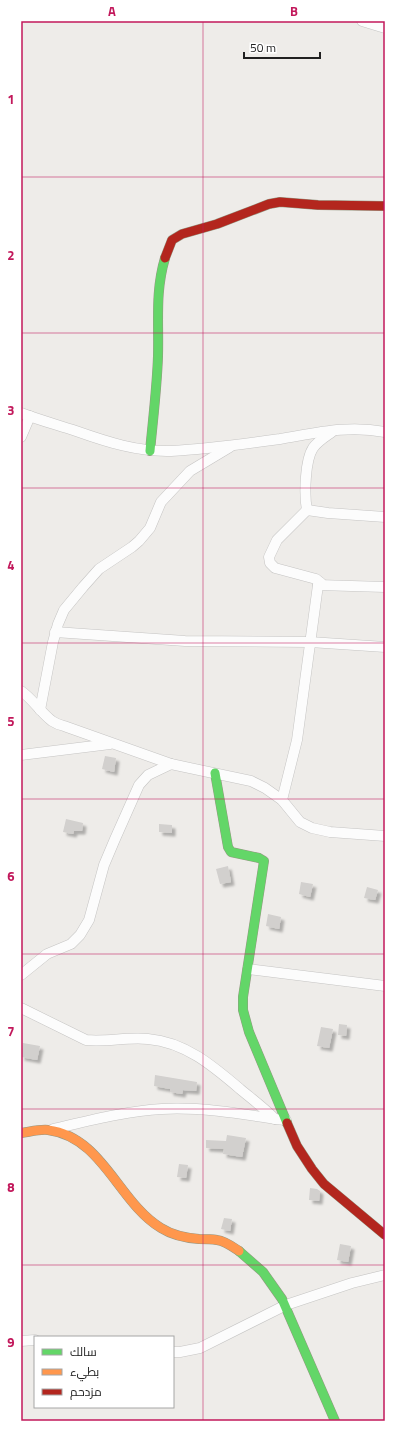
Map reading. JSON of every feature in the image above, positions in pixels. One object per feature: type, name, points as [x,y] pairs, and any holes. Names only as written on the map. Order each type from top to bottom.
[{"type":"street","points":[[362,21],[385,28]]},
{"type":"street","points":[[150,451],[158,356],[158,298],[160,275],[172,240],[182,234],[217,224],[269,204],[280,202],[318,206],[385,206]]},
{"type":"street","points":[[21,437],[26,415],[100,440],[130,448],[150,451],[171,451],[233,445],[349,428],[385,432]]},
{"type":"street","points":[[307,510],[305,493],[309,457],[319,441],[335,430]]},
{"type":"street","points":[[40,710],[56,632],[64,610],[99,570],[132,548],[139,541],[150,528],[162,502],[170,491],[190,472],[233,445]]},
{"type":"street","points":[[307,510],[385,517]]},
{"type":"street","points":[[282,800],[297,740],[318,585],[321,583],[316,579],[275,568],[270,563],[269,556],[278,540],[307,510]]},
{"type":"street","points":[[318,585],[385,587]]},
{"type":"street","points":[[56,632],[185,641],[310,642],[385,647]]},
{"type":"street","points":[[21,691],[27,695],[52,721],[112,744],[171,764],[251,781],[265,788],[282,800],[300,822],[312,828],[330,832],[385,836]]},
{"type":"street","points":[[21,755],[112,744]]},
{"type":"street","points":[[21,975],[47,954],[71,944],[80,935],[89,920],[104,865],[139,785],[148,775],[171,764]]},
{"type":"street","points":[[215,773],[228,847],[231,852],[259,858],[264,861],[243,997],[243,1010],[249,1032],[297,1146],[304,1159],[324,1184],[385,1235]]},
{"type":"street","points":[[248,968],[385,986]]},
{"type":"street","points":[[21,1008],[86,1040],[96,1041],[127,1038],[149,1039],[181,1047],[211,1065],[275,1119]]},
{"type":"street","points":[[21,1133],[39,1129],[53,1129],[125,1114],[160,1109],[194,1109],[240,1113],[286,1120]]},
{"type":"street","points":[[53,1129],[72,1135],[88,1146],[140,1211],[159,1227],[176,1235],[218,1240],[234,1248],[264,1273],[286,1305],[335,1421]]},
{"type":"street","points":[[174,1352],[200,1348],[286,1305],[352,1283],[385,1275]]},
{"type":"street","points":[[21,1341],[34,1340]]},
{"type":"building","points":[[105,756],[116,758],[114,772],[102,769]]},
{"type":"building","points":[[66,819],[83,823],[82,831],[74,831],[73,834],[63,832]]},
{"type":"building","points":[[159,824],[172,825],[172,833],[159,832]]},
{"type":"building","points":[[228,866],[231,882],[220,884],[216,869]]},
{"type":"building","points":[[301,882],[313,884],[310,897],[299,894]]},
{"type":"building","points":[[367,887],[378,890],[375,900],[364,898]]},
{"type":"building","points":[[268,914],[281,917],[279,929],[266,926]]},
{"type":"building","points":[[339,1024],[347,1025],[346,1036],[338,1035]]},
{"type":"building","points":[[321,1027],[333,1029],[329,1048],[317,1046]]},
{"type":"building","points":[[23,1043],[40,1046],[37,1060],[21,1057]]},
{"type":"building","points":[[155,1075],[197,1082],[196,1091],[183,1090],[182,1094],[170,1092],[170,1089],[154,1086]]},
{"type":"building","points":[[227,1135],[246,1138],[242,1157],[223,1154],[224,1149],[206,1148],[206,1140],[226,1141]]},
{"type":"building","points":[[179,1164],[188,1165],[186,1178],[177,1177]]},
{"type":"building","points":[[310,1188],[320,1191],[319,1201],[309,1200]]},
{"type":"building","points":[[224,1218],[232,1219],[230,1231],[221,1229]]},
{"type":"building","points":[[340,1244],[351,1246],[348,1262],[337,1260]]},
{"type":"traffic: fast","points":[[150,451],[156,391],[158,307],[160,283],[165,258]]},
{"type":"traffic: fast","points":[[215,773],[228,847],[231,852],[259,858],[264,861],[243,997],[243,1010],[249,1032],[287,1123]]},
{"type":"traffic: fast","points":[[239,1251],[263,1272],[282,1299],[335,1421]]},
{"type":"traffic: slow","points":[[21,1133],[48,1130],[67,1135],[83,1145],[97,1157],[133,1203],[146,1217],[161,1228],[170,1233],[184,1237],[220,1241],[229,1244],[239,1251]]},
{"type":"traffic: jam","points":[[165,258],[172,240],[182,234],[217,224],[269,204],[280,202],[318,205],[385,206]]},
{"type":"traffic: jam","points":[[287,1123],[297,1146],[324,1184],[385,1235]]}]
